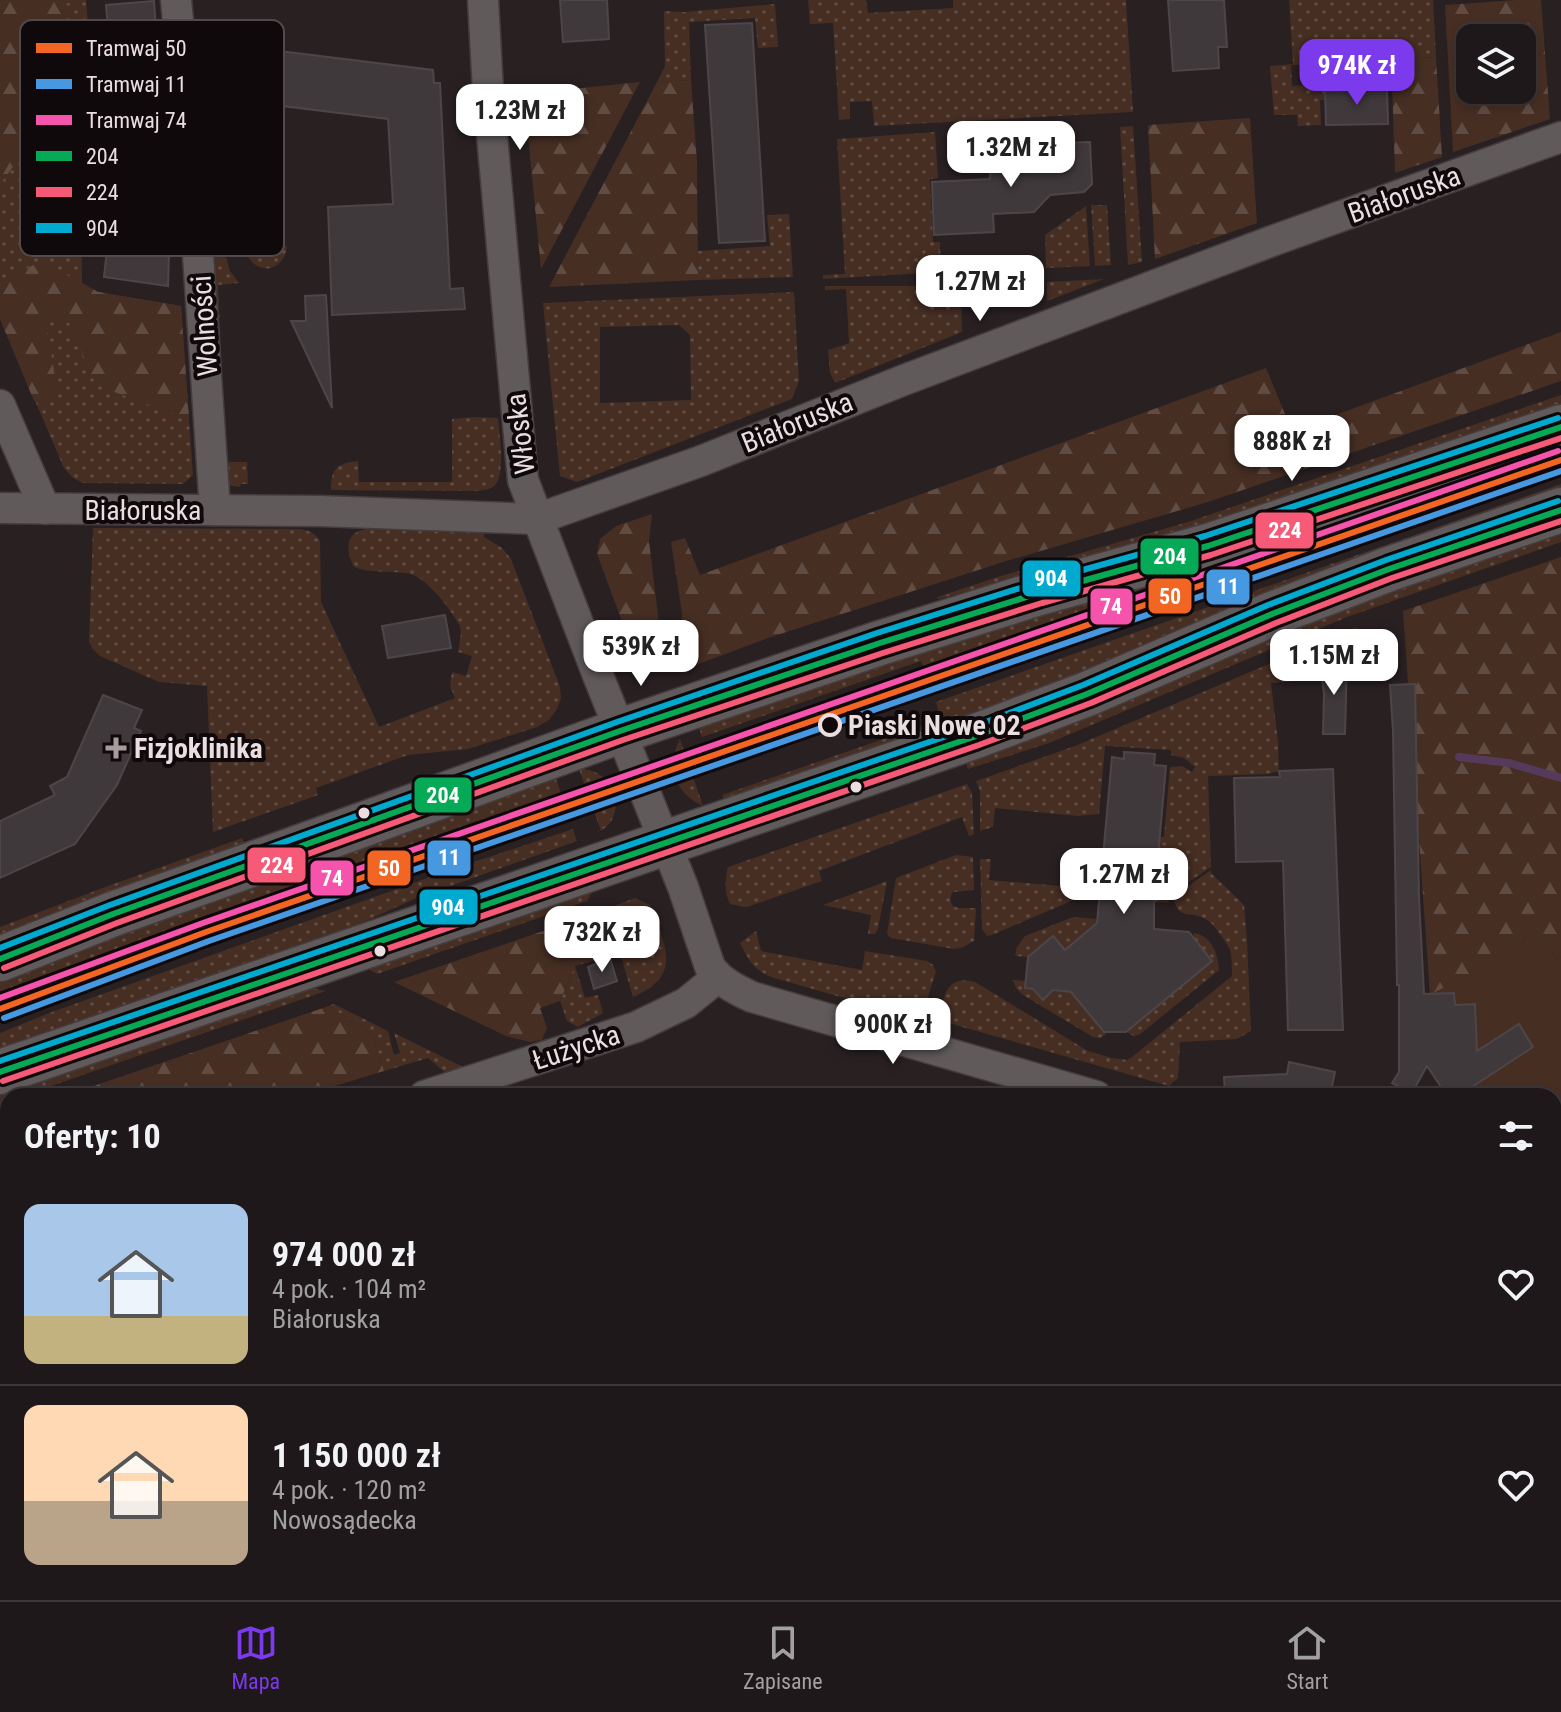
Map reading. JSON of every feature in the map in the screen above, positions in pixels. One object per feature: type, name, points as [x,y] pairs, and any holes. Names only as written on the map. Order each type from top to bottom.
[{"type":"main road","points":[[0,959],[113,914],[620,731],[880,643],[1222,541],[1561,427]]},
{"type":"main road","points":[[0,1072],[976,736],[1087,694],[1272,614],[1389,569],[1561,510]]},
{"type":"street","name":"Wolności","points":[[176,0],[178,20]]},
{"type":"street","name":"Włoska","points":[[483,0],[488,91],[523,480],[683,887],[705,957],[718,977]]},
{"type":"street","name":"Białoruska","points":[[0,508],[320,511],[537,519],[701,461],[904,380],[1272,241],[1561,137]]},
{"type":"street","name":"Wolności","points":[[198,256],[215,510]]},
{"type":"street","points":[[0,405],[45,509]]},
{"type":"street","points":[[718,977],[752,997],[1068,1088]]},
{"type":"street","name":"Łużycka","points":[[449,1088],[636,1027],[686,1003],[718,977]]},
{"type":"green space","points":[[0,0],[86,0],[88,20],[20,20],[20,256],[82,256],[82,283],[98,292],[181,306],[193,475],[183,484],[83,483],[73,478],[64,468],[0,319]]},
{"type":"green space","points":[[0,0],[86,0],[64,4],[62,20],[20,20],[20,157],[0,185]]},
{"type":"green space","points":[[808,0],[866,0],[868,13],[953,8],[953,0],[1126,0],[1133,112],[874,126],[872,101],[850,102],[850,119],[839,120],[833,23],[810,24]]},
{"type":"green space","points":[[1289,0],[1433,0],[1436,57],[1394,59],[1392,82],[1343,84],[1343,99],[1320,100],[1321,125],[1298,126],[1297,115],[1274,115],[1270,66],[1293,64]],"holes":[[[1291,65],[1311,65],[1312,85],[1292,86]]]},
{"type":"green space","points":[[1541,0],[1550,119],[1453,152],[1445,5]]},
{"type":"green space","points":[[775,4],[778,47],[758,48],[755,18],[689,22],[691,80],[657,82],[665,66],[664,11]]},
{"type":"green space","points":[[1436,57],[1442,157],[1395,173],[1394,59]]},
{"type":"green space","points":[[691,80],[697,162],[698,280],[549,287],[657,82]]},
{"type":"green space","points":[[640,82],[541,269],[524,94]]},
{"type":"green space","points":[[1250,118],[1257,223],[1155,259],[1148,125]]},
{"type":"green space","points":[[1133,126],[1142,262],[1128,265],[1120,127]]},
{"type":"green space","points":[[935,132],[938,178],[930,179],[933,242],[940,242],[941,272],[823,279],[823,275],[845,274],[837,139]]},
{"type":"green space","points":[[1091,205],[1107,205],[1111,265],[1095,266]]},
{"type":"green space","points":[[1086,206],[1090,266],[1046,268],[1045,235]]},
{"type":"green space","points":[[789,214],[793,277],[698,280],[698,251],[770,246],[767,215]]},
{"type":"green space","points":[[284,246],[287,246],[285,256],[274,267],[260,267],[248,256],[284,256]]},
{"type":"green space","points":[[208,256],[226,256],[230,271],[239,283],[218,285],[226,462],[247,462],[248,484],[241,484],[240,487],[227,485]]},
{"type":"green space","points":[[42,261],[98,292],[181,306],[189,420],[96,385],[69,323],[46,319],[58,398],[34,401],[0,319],[0,281]]},
{"type":"green space","points":[[1104,279],[1047,301],[1047,282]]},
{"type":"green space","points":[[825,286],[961,286],[962,332],[835,383],[830,373],[828,350],[849,343],[846,289],[825,290]]},
{"type":"green space","points":[[794,292],[799,381],[792,399],[577,482],[560,476],[543,303]],"holes":[[[679,325],[690,335],[691,400],[600,403],[600,327]]]},
{"type":"green space","points":[[1561,332],[1561,381],[1208,502],[1003,562],[768,638],[680,671],[682,613],[671,542],[685,538],[700,575],[1266,368],[1292,431]]},
{"type":"green space","points":[[1561,395],[1561,408],[1259,511],[1100,557],[937,597],[1188,522]]},
{"type":"green space","points":[[498,418],[500,472],[491,488],[476,491],[331,490],[332,477],[337,468],[358,461],[359,482],[452,482],[452,419]]},
{"type":"green space","points":[[1561,443],[1561,452],[926,673],[921,661],[702,737],[699,727],[941,643]]},
{"type":"green space","points":[[1561,484],[1561,494],[1173,641],[727,805],[722,795],[941,719],[936,702]]},
{"type":"green space","points":[[652,514],[649,541],[664,665],[649,665],[633,651],[597,554],[600,539],[616,526]]},
{"type":"green space","points":[[93,528],[300,529],[314,534],[320,541],[321,602],[379,727],[455,698],[450,686],[452,672],[466,676],[472,656],[458,652],[460,626],[429,586],[414,575],[354,567],[348,549],[351,538],[366,529],[484,530],[484,537],[502,548],[511,559],[560,687],[561,698],[557,709],[549,720],[537,727],[468,749],[408,755],[316,788],[318,795],[213,832],[207,686],[159,682],[100,656],[92,648],[89,641]]},
{"type":"green space","points":[[1561,530],[1561,542],[1347,617],[1049,743],[968,769],[964,758],[1340,606]]},
{"type":"green space","points":[[1561,557],[1561,957],[1556,959],[1543,936],[1430,995],[1403,611]]},
{"type":"green space","points":[[1357,627],[1355,659],[1321,664],[1322,679],[1271,683],[1279,771],[1208,776],[1211,867],[1169,895],[1168,903],[1154,902],[1170,767],[1182,766],[1192,772],[1195,767],[1184,758],[1171,755],[1171,750],[1105,746],[1099,814],[1078,816],[995,808],[993,827],[980,831],[980,791],[976,781],[1075,746]]},
{"type":"green space","points":[[680,739],[703,806],[686,794],[676,778],[674,759]]},
{"type":"green space","points":[[579,769],[604,777],[614,791],[616,808],[610,823],[601,831]]},
{"type":"green space","points":[[555,776],[563,799],[190,930],[0,1001],[0,975]]},
{"type":"green space","points":[[967,784],[972,793],[974,834],[969,836],[962,817],[819,871],[822,881],[750,906],[730,904],[726,886],[728,867]]},
{"type":"green space","points":[[573,829],[577,841],[414,899],[305,949],[0,1055],[0,1033],[52,1012]]},
{"type":"green space","points":[[242,838],[245,844],[0,940],[0,927]]},
{"type":"green space","points":[[1084,851],[1080,896],[987,936],[982,929],[980,859],[991,859],[989,880],[1073,887],[1075,857]]},
{"type":"green space","points":[[956,855],[973,857],[974,890],[953,892],[950,899],[953,906],[958,908],[976,908],[974,941],[954,949],[891,938],[887,934],[896,878]]},
{"type":"green space","points":[[1211,870],[1244,905],[1251,1031],[1237,1039],[1180,1042],[1178,1078],[1169,1086],[938,1020],[944,996],[952,985],[957,981],[975,982],[1088,1051],[1127,1060],[1232,976],[1230,950],[1216,929],[1205,918],[1182,913],[1175,905],[1174,896]]},
{"type":"green space","points":[[887,881],[875,934],[868,934],[871,915],[823,905]]},
{"type":"green space","points":[[589,889],[591,894],[587,901],[377,974],[367,965]]},
{"type":"green space","points":[[635,898],[650,905],[665,946],[666,958],[665,969],[659,979],[633,997],[608,913],[611,907]]},
{"type":"green space","points":[[596,913],[610,956],[575,966],[560,1001],[540,1008],[547,1028],[542,1040],[530,1042],[506,1036],[394,982]]},
{"type":"green space","points":[[1073,917],[1097,919],[1065,950],[1053,936],[1028,957],[1015,956],[1025,936]]},
{"type":"green space","points":[[756,931],[761,951],[862,970],[865,951],[927,961],[936,971],[921,1020],[765,974],[752,964],[740,943]]},
{"type":"green space","points":[[1194,933],[1205,938],[1213,947],[1219,970],[1139,1035],[1131,1035],[1126,1031],[1212,961],[1198,943],[1193,942]]},
{"type":"green space","points":[[1543,935],[1556,959],[1561,957],[1561,1088],[1440,1088],[1426,1063],[1430,995]]},
{"type":"green space","points":[[575,966],[585,998],[598,995],[603,1013],[578,1027],[567,1021],[560,1001]]},
{"type":"green space","points":[[1013,980],[1026,981],[1031,989],[1046,996],[1052,991],[1073,992],[1106,1034],[1100,1038],[1093,1037],[1023,995]]},
{"type":"green space","points":[[301,989],[326,991],[45,1088],[12,1088]]},
{"type":"green space","points":[[334,1004],[388,1031],[394,1055],[400,1053],[394,1033],[465,1068],[446,1073],[428,1058],[384,1071],[373,1035],[329,1006]]},
{"type":"green space","points":[[329,1006],[373,1035],[384,1071],[328,1088],[88,1088]]},
{"type":"building","points":[[560,0],[607,0],[609,39],[563,42]]},
{"type":"building","points":[[1168,0],[1224,0],[1227,47],[1218,47],[1219,68],[1173,71]]},
{"type":"building","points":[[154,1],[155,20],[107,20],[106,5]]},
{"type":"building","points":[[752,23],[765,241],[719,243],[705,25]]},
{"type":"building","points":[[284,52],[433,70],[434,83],[440,83],[450,289],[463,288],[465,309],[332,315],[328,207],[393,204],[388,119],[284,106]]},
{"type":"building","points":[[1387,88],[1388,124],[1326,125],[1325,91]]},
{"type":"building","points":[[1090,142],[1092,184],[1084,192],[1050,195],[1034,212],[993,214],[994,232],[934,235],[932,182],[990,179],[990,164],[1040,161],[1039,144]]},
{"type":"building","points":[[106,256],[169,256],[168,286],[104,277]]},
{"type":"building","points":[[326,295],[332,408],[291,321],[306,321],[305,296]]},
{"type":"building","points":[[445,615],[451,648],[388,658],[382,626]]},
{"type":"building","points":[[1347,660],[1345,734],[1323,734],[1324,694],[1320,664]]},
{"type":"building","points":[[1415,684],[1424,994],[1454,993],[1455,1005],[1475,1004],[1477,1051],[1519,1024],[1533,1047],[1470,1088],[1442,1088],[1427,1066],[1415,1088],[1402,1088],[1392,1083],[1399,1072],[1399,985],[1390,685]]},
{"type":"building","points":[[103,695],[142,710],[134,728],[141,731],[117,785],[75,844],[0,878],[0,821],[55,795],[50,786],[67,777]]},
{"type":"building","points":[[1124,752],[1155,754],[1154,765],[1166,766],[1154,929],[1189,932],[1212,961],[1126,1032],[1104,1032],[1071,992],[1053,990],[1043,1000],[1033,989],[1025,988],[1028,957],[1053,936],[1065,950],[1097,923],[1112,757],[1124,759]]},
{"type":"building","points":[[1333,769],[1343,1030],[1288,1030],[1283,861],[1236,862],[1234,778],[1280,777],[1279,771]]},
{"type":"building","points":[[610,958],[617,981],[594,989],[588,967]]},
{"type":"building","points":[[1289,1062],[1335,1072],[1332,1088],[1225,1088],[1224,1077],[1287,1074]]},
{"type":"waterway","points":[[1459,757],[1509,763],[1561,778]]},
{"type":"tram line","name":"74","points":[[0,998],[203,923],[1558,451]]},
{"type":"tram line","name":"50","points":[[0,1009],[206,932],[1561,460]]},
{"type":"tram line","name":"11","points":[[4,1018],[209,941],[1561,471]]},
{"type":"transit line","name":"904","points":[[0,948],[110,905],[617,722],[877,633],[1036,583],[1205,536],[1558,418]]},
{"type":"transit line","name":"204","points":[[0,959],[113,914],[620,731],[880,643],[1039,593],[1208,546],[1561,427]]},
{"type":"transit line","name":"224","points":[[4,968],[117,923],[623,740],[883,653],[1211,555],[1561,438]]},
{"type":"transit line","name":"904","points":[[0,1061],[973,727],[1083,685],[1268,605],[1386,560],[1558,501]]},
{"type":"transit line","name":"204","points":[[0,1072],[976,736],[1087,694],[1272,614],[1389,569],[1561,510]]},
{"type":"transit line","name":"224","points":[[3,1081],[979,745],[1091,703],[1276,623],[1392,578],[1561,521]]},
{"type":"place","name":"Piaski Nowe 02","points":[[830,725]]},
{"type":"place","name":"Fizjoklinika","points":[[116,748]]}]
